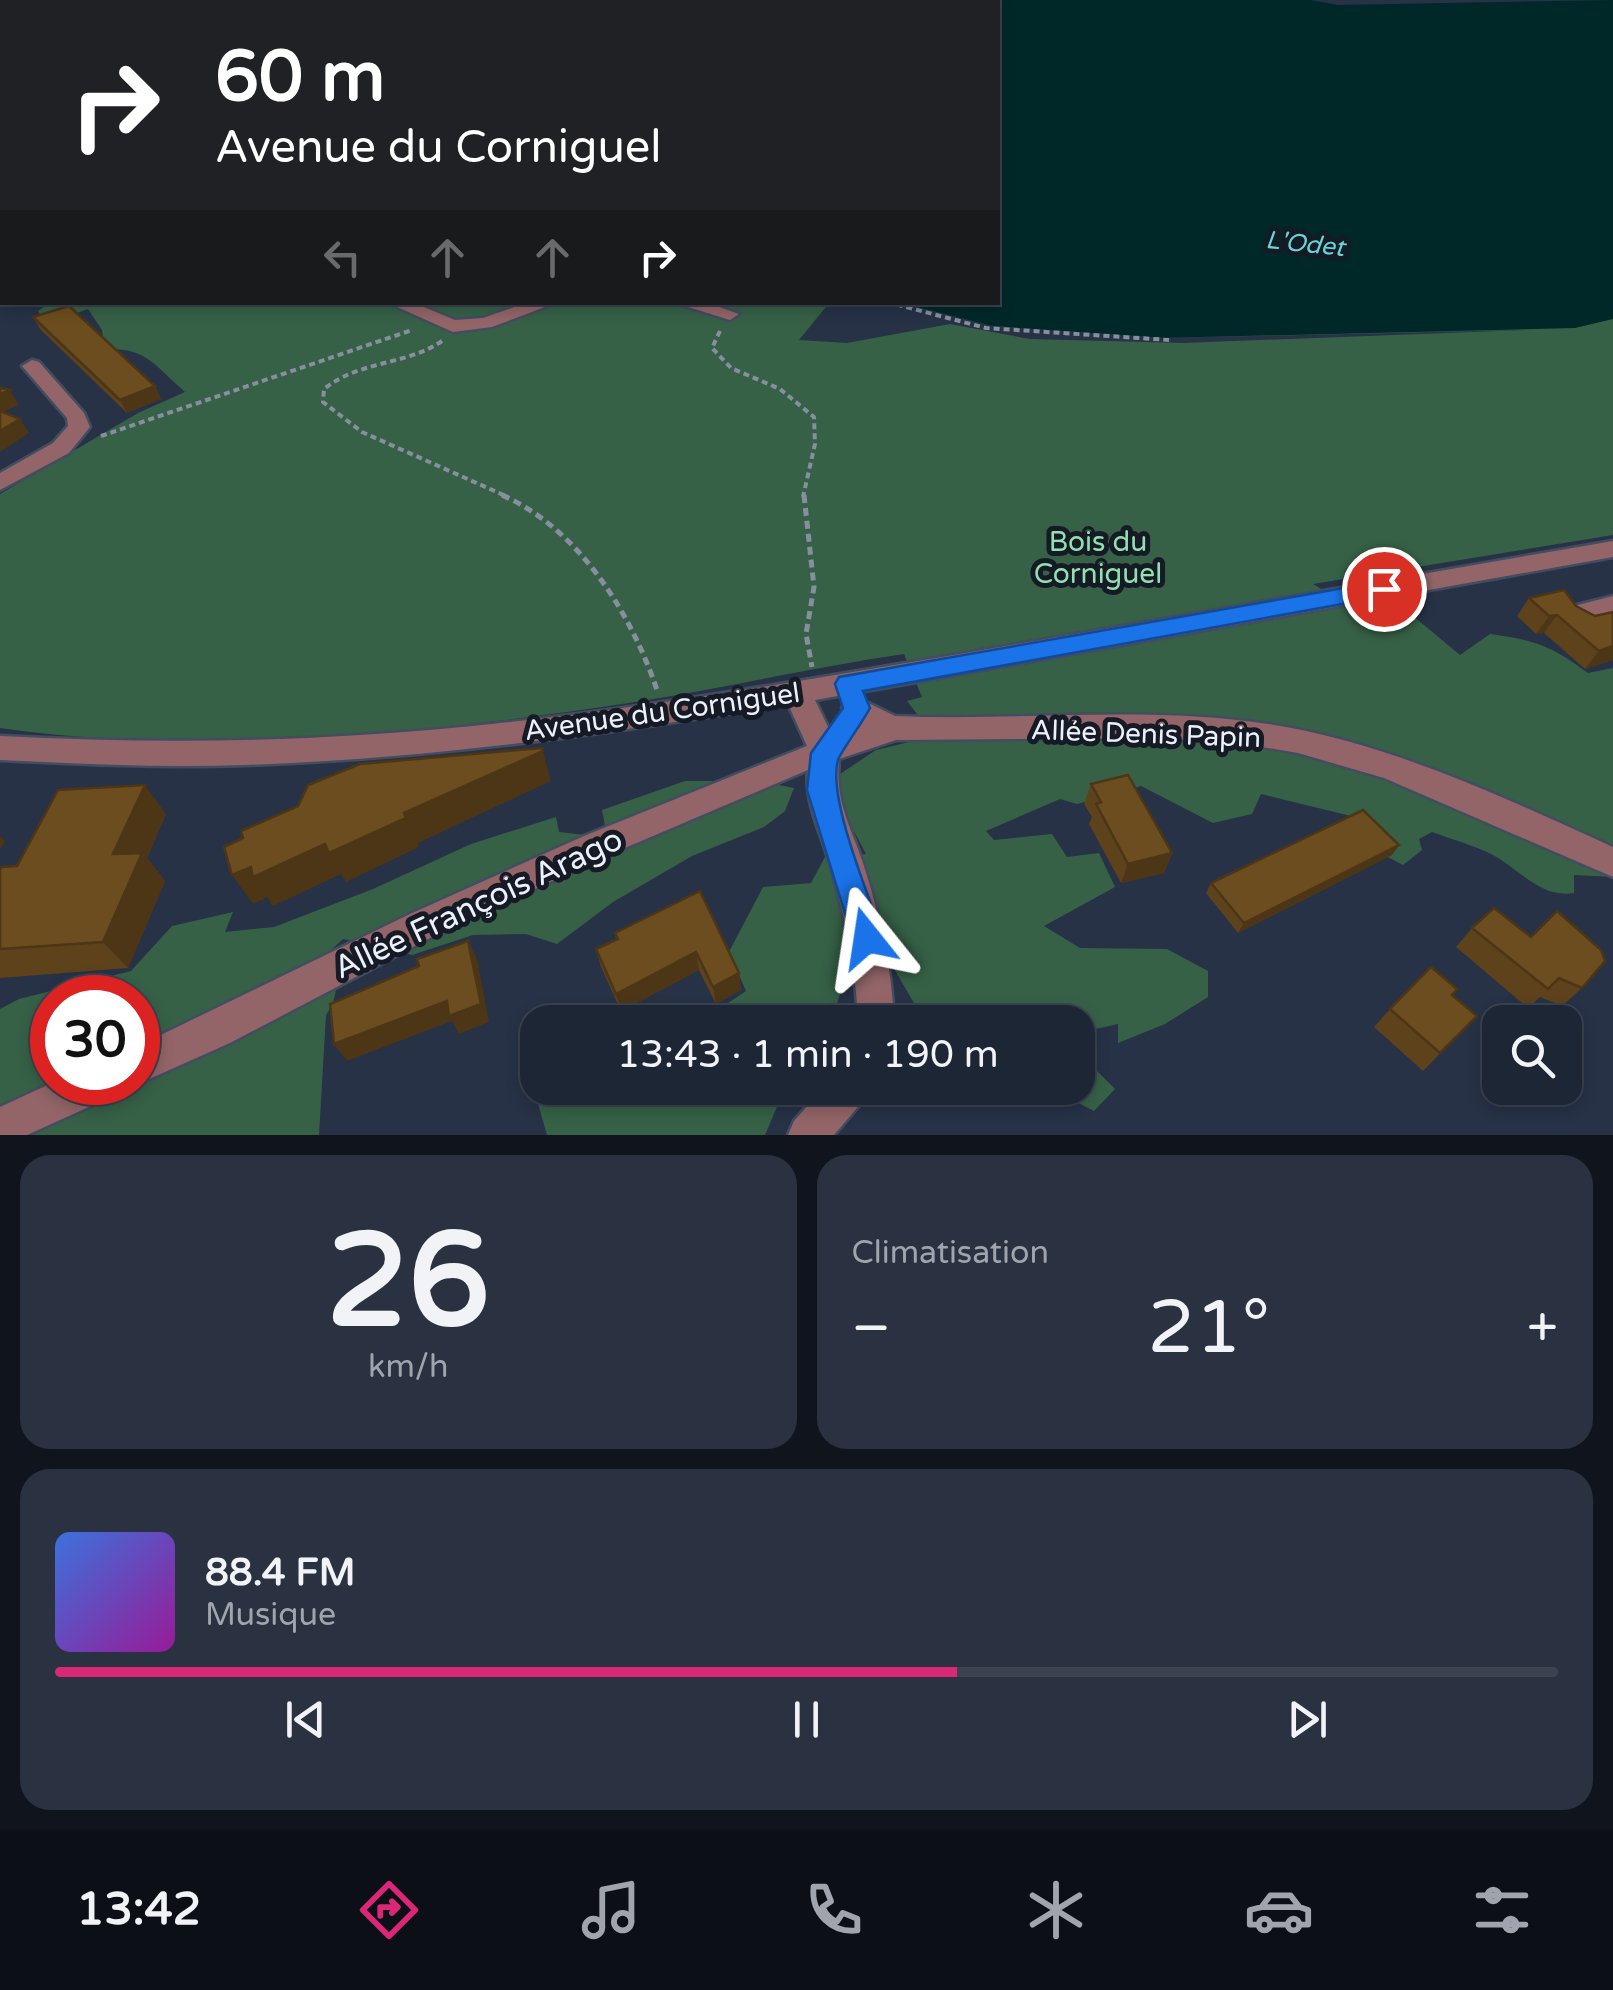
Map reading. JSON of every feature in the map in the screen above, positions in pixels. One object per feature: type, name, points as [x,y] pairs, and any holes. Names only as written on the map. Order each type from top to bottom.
[{"type":"street","points":[[402,305],[447,323],[484,323],[541,305]]},
{"type":"street","points":[[693,305],[730,314]]},
{"type":"street","points":[[0,483],[61,448],[79,427],[77,417],[32,366]]},
{"type":"street","name":"Avenue du Corniguel","points":[[0,748],[154,753],[423,742],[830,693],[1613,549]]},
{"type":"street","points":[[1575,614],[1613,605]]},
{"type":"street","points":[[830,693],[821,790],[847,864],[874,963],[875,1005]]},
{"type":"street","points":[[825,753],[844,732],[830,693]]},
{"type":"street","name":"Allée Denis Papin","points":[[830,693],[870,720],[894,728],[1184,729],[1293,740],[1415,774],[1613,862]]},
{"type":"street","name":"Allée Denis Papin","points":[[825,753],[894,728]]},
{"type":"street","name":"Allée François Arago","points":[[160,1055],[493,892],[770,771],[825,753]]},
{"type":"street","points":[[0,1127],[48,1105]]},
{"type":"street","points":[[808,1135],[834,1105]]},
{"type":"path","points":[[898,305],[986,328],[1169,340]]},
{"type":"path","points":[[730,314],[714,342],[713,352],[730,368],[779,387],[814,418],[815,444],[803,497],[815,600],[806,645],[830,693]]},
{"type":"path","points":[[100,437],[447,323]]},
{"type":"path","points":[[447,323],[440,344],[430,350],[352,367],[324,389],[323,402],[362,432],[525,505],[576,546],[642,646],[666,713]]},
{"type":"green space","name":"Bois du Corniguel","points":[[1613,269],[1613,535],[1313,584],[1345,603],[1412,615],[1460,655],[1490,634],[1542,646],[1588,673],[1613,668],[1613,877],[1574,875],[1574,893],[1562,894],[1540,887],[1491,854],[1432,832],[1419,839],[1422,850],[1403,865],[1384,855],[1351,816],[1261,794],[1252,814],[1213,823],[1141,786],[1077,804],[1060,799],[986,831],[994,840],[1052,834],[1067,857],[1099,853],[1115,887],[1044,926],[1080,948],[1167,949],[1208,971],[1208,997],[1165,1024],[1118,1043],[1118,1024],[1095,1029],[1095,1005],[915,1005],[882,948],[845,955],[836,1005],[728,1005],[746,991],[729,952],[763,887],[811,883],[825,857],[866,854],[838,801],[837,776],[876,750],[922,739],[917,714],[907,701],[922,697],[904,654],[635,702],[479,723],[318,738],[156,741],[0,728],[0,494],[138,413],[185,392],[135,352],[92,350],[103,338],[88,309],[46,324],[38,311],[46,305],[828,305],[799,340],[847,343],[950,324],[1030,339],[1183,343],[1525,330],[1164,338],[992,326],[909,305],[1000,305],[1000,302]]},
{"type":"green space","points":[[685,781],[712,781],[717,796],[774,784],[794,788],[785,811],[764,827],[692,856],[613,902],[557,944],[526,934],[473,935],[412,955],[343,939],[329,952],[336,984],[326,1015],[319,1135],[0,1135],[0,1009],[19,999],[30,996],[30,1105],[160,1105],[160,975],[115,975],[131,971],[172,926],[233,912],[225,932],[274,927],[373,889],[471,844],[556,817],[559,832],[585,835],[605,826],[602,810]]},
{"type":"green space","name":"Bois du Corniguel","points":[[1095,1057],[1097,1071],[1115,1089],[1094,1111],[1082,1105],[1095,1105]]},
{"type":"green space","points":[[538,1105],[778,1105],[765,1135],[547,1135]]},
{"type":"water","name":"L'Odet","points":[[1000,0],[1310,0],[1338,5],[1613,0],[1613,319],[1575,328],[1164,338],[992,326],[909,305],[1000,305]]},
{"type":"building","points":[[69,306],[155,386],[120,400],[33,317]]},
{"type":"building","points":[[0,411],[20,419],[0,431]]},
{"type":"building","points":[[1564,590],[1576,606],[1595,616],[1613,612],[1613,646],[1599,651],[1557,615],[1549,616],[1529,598]]},
{"type":"building","points":[[542,748],[543,751],[404,813],[406,818],[329,853],[325,844],[253,877],[251,867],[232,875],[224,847],[243,838],[241,831],[298,806],[308,785],[360,764]]},
{"type":"building","points":[[1128,775],[1172,853],[1128,864],[1096,804],[1101,802],[1091,784]]},
{"type":"building","points":[[145,785],[113,854],[142,853],[103,942],[0,949],[1,867],[17,866],[58,790]]},
{"type":"building","points":[[1363,810],[1399,845],[1244,923],[1211,883]]},
{"type":"building","points":[[700,891],[739,973],[713,987],[696,952],[616,994],[596,949],[618,939],[615,933]]},
{"type":"building","points":[[1494,908],[1531,937],[1557,911],[1601,950],[1605,961],[1582,988],[1559,978],[1548,989],[1472,928]]},
{"type":"building","points":[[468,941],[481,1004],[449,1016],[447,1001],[334,1044],[330,1004],[419,966],[417,959]]},
{"type":"building","points":[[1431,967],[1457,989],[1452,995],[1477,1016],[1440,1053],[1390,1009]]},
{"type":"route","points":[[867,938],[821,790],[825,753],[844,732],[856,708],[848,684],[1384,589]]}]
